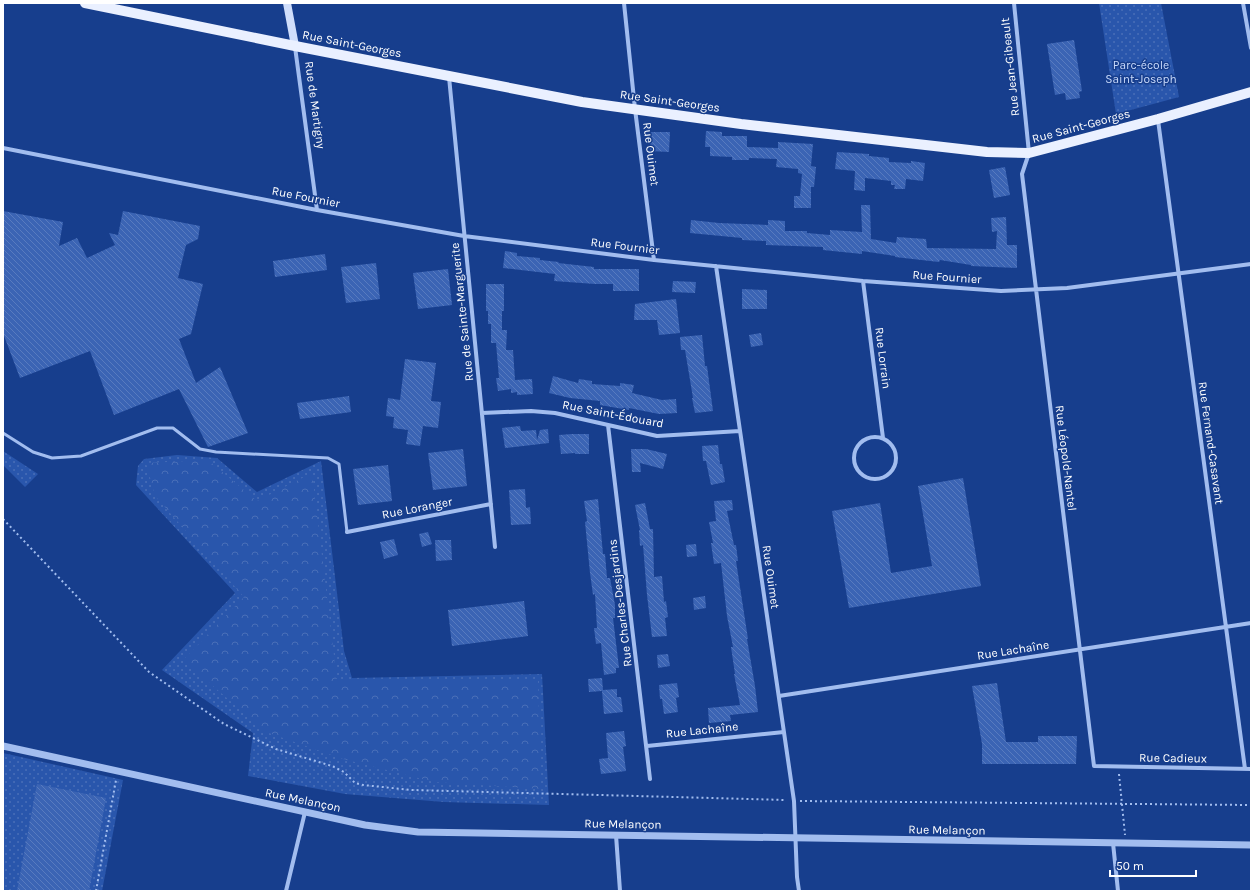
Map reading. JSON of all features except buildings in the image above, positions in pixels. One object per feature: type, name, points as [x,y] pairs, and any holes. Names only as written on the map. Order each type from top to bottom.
[{"type":"main road","name":"Rue Saint-Georges","points":[[85,3],[582,102],[741,124],[987,152],[1029,153],[1158,119],[1251,92]]},
{"type":"main road","name":"Rue de Martigny","points":[[287,3],[295,46]]},
{"type":"street","name":"Rue Ouimet","points":[[624,3],[635,109],[654,260]]},
{"type":"street","name":"Rue Jean-Gibeault","points":[[1014,3],[1029,153]]},
{"type":"street","points":[[1243,3],[1251,48]]},
{"type":"street","name":"Rue de Martigny","points":[[295,46],[317,210]]},
{"type":"street","name":"Rue de Sainte-Marguerite","points":[[449,76],[495,547]]},
{"type":"street","name":"Rue Fernand-Casavant","points":[[1158,119],[1245,769]]},
{"type":"street","name":"Rue Fournier","points":[[3,148],[317,210],[464,236],[654,260],[863,281],[1001,291],[1068,288],[1251,264]]},
{"type":"street","name":"Rue Léopold-Nantel","points":[[1029,153],[1022,174],[1094,766]]},
{"type":"street","name":"Rue Ouimet","points":[[716,266],[794,801],[797,877],[799,891]]},
{"type":"street","name":"Rue Lorrain","points":[[863,281],[883,438]]},
{"type":"street","name":"Rue Saint-Édouard","points":[[482,413],[531,411],[556,413],[657,436],[740,431]]},
{"type":"street","name":"Rue Charles-Desjardins","points":[[608,425],[650,779]]},
{"type":"street","points":[[876,436],[883,438],[894,448],[896,461],[894,468],[884,477],[870,479],[859,472],[855,466],[854,452],[863,440],[869,437],[876,436]]},
{"type":"street","name":"Rue Loranger","points":[[347,532],[491,504]]},
{"type":"street","name":"Rue Lachaîne","points":[[779,696],[1251,623]]},
{"type":"street","name":"Rue Lachaîne","points":[[646,746],[784,732]]},
{"type":"street","name":"Rue Melançon","points":[[3,746],[365,825],[418,832],[1251,845]]},
{"type":"street","name":"Rue Cadieux","points":[[1094,766],[1251,769]]},
{"type":"street","points":[[286,891],[305,812]]},
{"type":"street","points":[[616,835],[620,891]]},
{"type":"street","points":[[1113,844],[1118,891]]},
{"type":"lane","points":[[3,433],[33,452],[52,458],[81,456],[157,428],[173,428],[200,449],[216,452],[328,458],[339,464],[347,532]]},
{"type":"path","points":[[3,519],[149,672],[224,724],[276,749],[332,766],[344,772],[355,783],[363,785],[420,791],[794,801],[1251,805]]},
{"type":"path","points":[[1118,767],[1125,844]]},
{"type":"path","points":[[96,891],[118,771]]},
{"type":"green space","name":"Parc-école Saint-Joseph","points":[[1099,3],[1161,3],[1179,97],[1116,114]]},
{"type":"green space","points":[[3,451],[38,474],[25,487],[3,465]]},
{"type":"green space","points":[[177,455],[217,458],[257,492],[321,461],[344,651],[352,678],[542,674],[549,805],[444,802],[345,794],[248,776],[253,733],[162,670],[235,593],[136,485],[138,466],[144,459]]},
{"type":"green space","points":[[208,460],[257,501],[312,473],[337,681],[538,681],[541,789],[434,782],[343,759],[266,732],[183,660],[244,597],[155,496],[146,463]]},
{"type":"green space","points":[[3,753],[123,780],[102,891],[3,891]]}]
